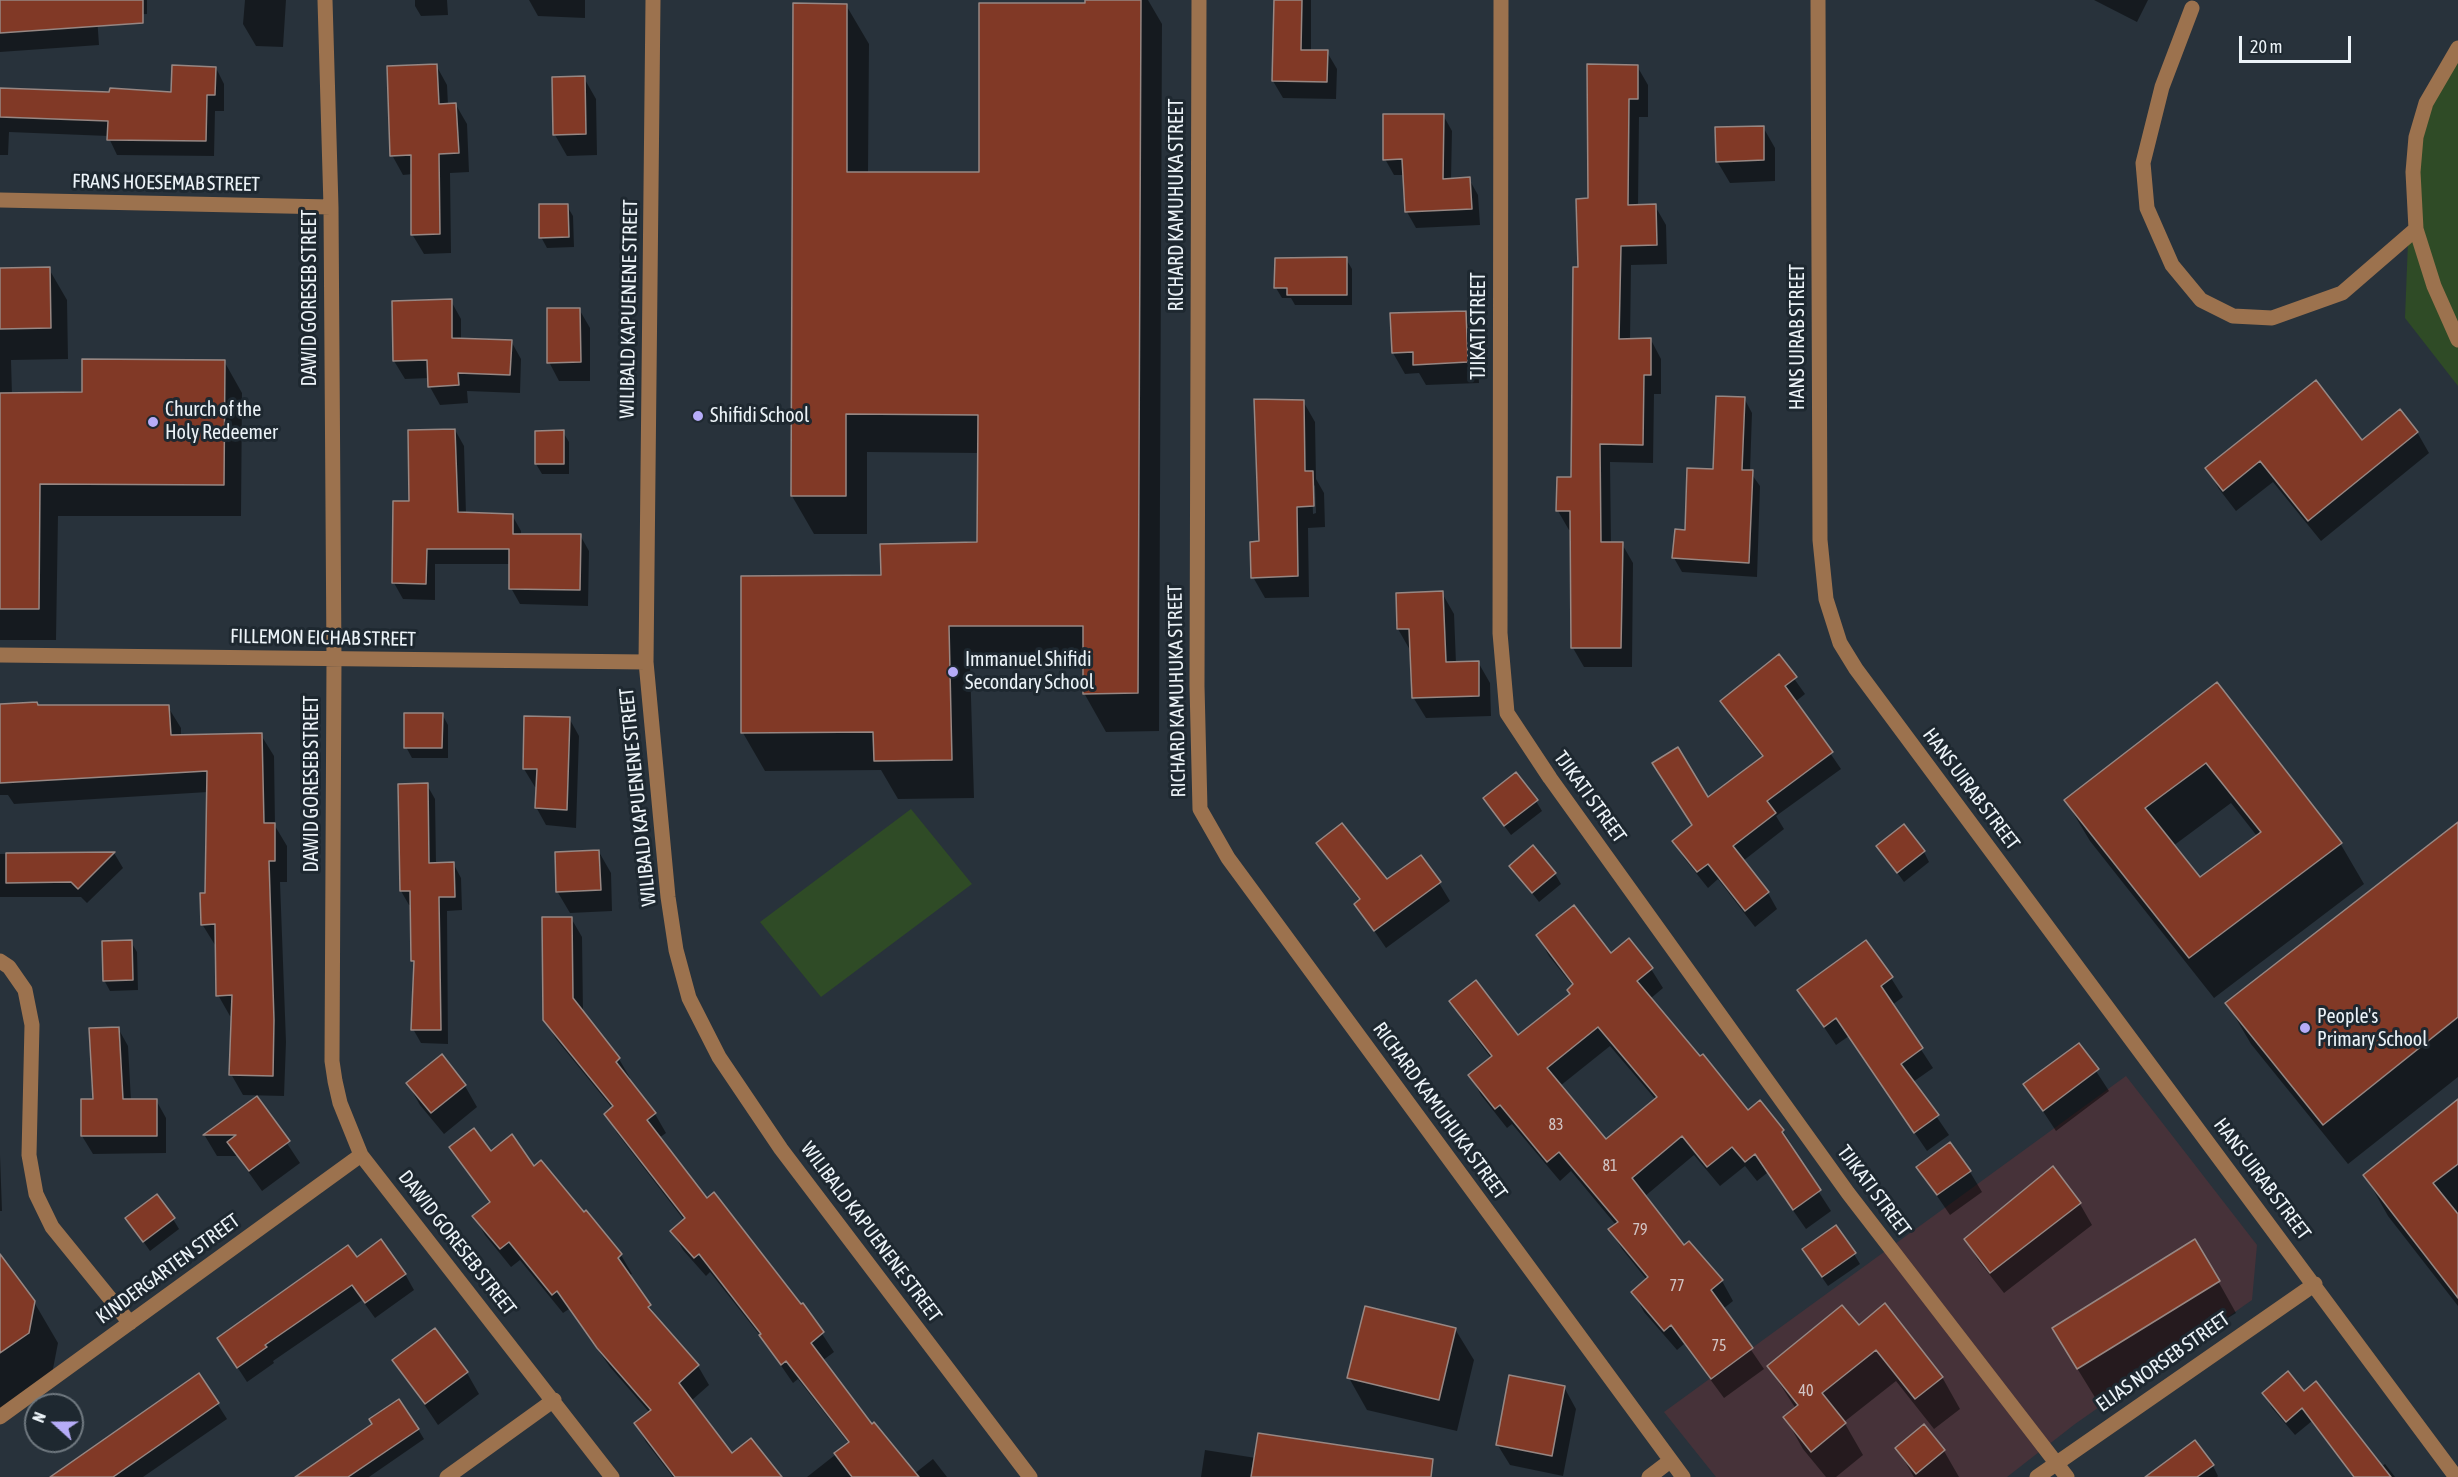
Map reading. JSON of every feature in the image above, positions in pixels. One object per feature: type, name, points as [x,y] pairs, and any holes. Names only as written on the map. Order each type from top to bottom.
[{"type":"street","name":"DAWID GORESEB STREET","points":[[325,0],[331,207],[332,1061],[340,1103],[361,1155],[612,1477]]},
{"type":"street","name":"WILIBALD KAPUENENE STREET","points":[[653,0],[646,662],[668,897],[676,950],[689,998],[719,1057],[781,1149],[1030,1477]]},
{"type":"street","name":"RICHARD KAMUHUKA STREET","points":[[1199,0],[1197,686],[1200,809],[1228,858],[1683,1477]]},
{"type":"street","name":"TJIKATI STREET","points":[[1501,0],[1500,633],[1507,713],[1545,770],[1848,1193],[2067,1477]]},
{"type":"street","name":"HANS UIRAB STREET","points":[[1818,0],[1820,540],[1826,599],[1830,618],[1840,643],[1856,669],[2315,1284],[2456,1477]]},
{"type":"street","points":[[2192,8],[2162,87],[2143,163],[2147,208],[2172,265],[2201,300],[2233,316],[2272,318],[2342,293],[2416,229]]},
{"type":"street","points":[[2458,48],[2426,103],[2416,137],[2413,172],[2416,229],[2434,286],[2458,340]]},
{"type":"street","name":"FRANS HOESEMAB STREET","points":[[0,200],[331,207]]},
{"type":"street","name":"FILLEMON EICHAB STREET","points":[[0,655],[646,662]]},
{"type":"street","points":[[0,961],[9,967],[25,990],[32,1025],[29,1155],[36,1194],[52,1227],[130,1323]]},
{"type":"street","name":"KINDERGARTEN STREET","points":[[0,1417],[361,1155]]},
{"type":"street","name":"ELIAS NORSEB STREET","points":[[2037,1477],[2315,1284]]},
{"type":"street","points":[[447,1477],[554,1400]]},
{"type":"street","points":[[1649,1477],[1670,1461]]},
{"type":"shaded area","points":[[2126,1076],[2257,1245],[2252,1300],[2075,1424],[2007,1477],[1716,1477],[1664,1412]]},
{"type":"green space","points":[[2458,59],[2458,386],[2405,318],[2412,139]]},
{"type":"green space","points":[[911,809],[972,884],[821,997],[760,922]]},
{"type":"building","points":[[0,0],[143,0],[143,23],[0,33]]},
{"type":"building","points":[[1085,0],[1141,0],[1138,693],[1083,694],[1083,626],[949,626],[952,760],[874,761],[873,732],[741,733],[741,576],[881,575],[880,544],[977,542],[978,415],[846,414],[846,496],[791,496],[793,3],[847,4],[847,172],[979,172],[979,3],[1085,3]]},
{"type":"building","points":[[1274,0],[1302,0],[1301,50],[1328,50],[1327,82],[1272,81]]},
{"type":"building","points":[[437,64],[439,104],[456,103],[459,153],[439,154],[440,234],[411,235],[411,155],[390,156],[387,66]]},
{"type":"building","points":[[1587,64],[1638,65],[1638,99],[1629,99],[1628,205],[1656,204],[1657,245],[1621,246],[1619,339],[1651,338],[1651,375],[1644,375],[1643,445],[1600,444],[1601,542],[1623,542],[1621,648],[1571,648],[1570,511],[1556,511],[1557,477],[1571,477],[1573,267],[1578,267],[1576,199],[1588,198]]},
{"type":"building","points":[[172,65],[216,67],[215,95],[207,95],[206,141],[107,140],[108,121],[0,117],[0,88],[109,92],[110,88],[171,92]]},
{"type":"building","points":[[585,76],[586,134],[553,135],[552,77]]},
{"type":"building","points":[[1383,114],[1444,114],[1443,179],[1470,177],[1472,209],[1405,212],[1402,159],[1383,160]]},
{"type":"building","points":[[1764,126],[1764,160],[1716,162],[1715,127]]},
{"type":"building","points":[[539,204],[568,204],[569,237],[539,238]]},
{"type":"building","points":[[1347,257],[1347,295],[1287,295],[1287,288],[1274,288],[1275,258]]},
{"type":"building","points":[[50,267],[51,328],[0,329],[0,268]]},
{"type":"building","points":[[452,299],[452,338],[512,340],[510,375],[458,373],[459,385],[428,387],[427,360],[393,361],[392,301]]},
{"type":"building","points":[[547,308],[580,308],[581,362],[547,363]]},
{"type":"building","points":[[1466,311],[1468,362],[1413,365],[1413,352],[1392,353],[1390,313]]},
{"type":"building","points":[[82,359],[225,360],[224,485],[40,484],[39,609],[0,609],[0,393],[82,392]]},
{"type":"building","points":[[2316,380],[2362,440],[2400,409],[2418,432],[2308,521],[2260,461],[2223,491],[2205,468]]},
{"type":"building","points":[[1716,396],[1745,397],[1742,470],[1753,470],[1749,563],[1672,558],[1675,529],[1685,530],[1687,468],[1713,469]]},
{"type":"building","points":[[1254,399],[1304,400],[1305,471],[1313,471],[1314,506],[1297,507],[1298,576],[1251,578],[1250,542],[1259,541]]},
{"type":"building","points":[[455,429],[458,512],[513,514],[513,534],[581,534],[580,590],[509,589],[509,549],[427,549],[426,584],[392,583],[393,501],[409,501],[408,430]]},
{"type":"building","points":[[564,430],[564,464],[535,464],[535,431]]},
{"type":"building","points":[[1443,591],[1446,662],[1479,661],[1479,696],[1412,698],[1409,629],[1397,629],[1396,593]]},
{"type":"building","points":[[1779,654],[1797,677],[1785,686],[1833,752],[1767,801],[1776,813],[1733,846],[1769,892],[1745,911],[1708,864],[1697,872],[1672,841],[1692,825],[1652,763],[1678,747],[1708,797],[1763,756],[1720,701]]},
{"type":"building","points":[[2217,682],[2342,843],[2189,958],[2064,800]],"holes":[[[2206,763],[2261,832],[2200,877],[2145,808]]]},
{"type":"building","points":[[37,702],[38,705],[169,705],[171,735],[262,733],[264,823],[275,823],[275,861],[269,861],[274,1020],[273,1076],[229,1075],[232,995],[216,996],[215,924],[201,925],[200,893],[205,893],[207,771],[0,783],[0,704]]},
{"type":"building","points":[[404,713],[443,713],[442,748],[404,748]]},
{"type":"building","points":[[524,716],[570,717],[567,810],[535,808],[537,769],[523,769]]},
{"type":"building","points":[[1516,772],[1538,800],[1504,826],[1483,798]]},
{"type":"building","points":[[428,783],[429,863],[454,862],[455,897],[439,897],[441,1030],[411,1030],[414,961],[411,961],[410,891],[400,891],[398,784]]},
{"type":"building","points":[[2458,822],[2458,1017],[2323,1125],[2225,1003]]},
{"type":"building","points":[[1342,823],[1387,879],[1421,855],[1441,882],[1374,931],[1354,904],[1360,899],[1316,843]]},
{"type":"building","points":[[1904,824],[1925,851],[1897,873],[1876,846]]},
{"type":"building","points":[[1533,845],[1556,873],[1532,893],[1509,866]]},
{"type":"building","points":[[599,850],[601,890],[556,892],[555,852]]},
{"type":"building","points":[[115,852],[78,889],[71,882],[6,883],[6,853]]},
{"type":"building","points":[[1574,905],[1611,953],[1629,938],[1653,968],[1637,981],[1700,1056],[1703,1054],[1748,1110],[1760,1100],[1784,1130],[1782,1132],[1821,1190],[1793,1210],[1755,1154],[1745,1162],[1732,1147],[1707,1167],[1682,1136],[1632,1178],[1684,1245],[1689,1241],[1723,1280],[1711,1290],[1753,1348],[1711,1379],[1671,1325],[1664,1331],[1631,1292],[1648,1277],[1608,1229],[1618,1222],[1559,1152],[1547,1162],[1500,1105],[1495,1109],[1468,1075],[1492,1056],[1449,1001],[1476,980],[1518,1035],[1570,994],[1567,990],[1573,984],[1536,935]],"holes":[[[1598,1027],[1657,1097],[1606,1139],[1547,1068]]]},
{"type":"building","points":[[542,917],[572,917],[573,998],[620,1058],[616,1062],[656,1113],[647,1120],[707,1198],[714,1192],[801,1304],[803,1303],[824,1332],[811,1343],[872,1424],[874,1422],[919,1477],[852,1477],[834,1453],[849,1442],[786,1361],[781,1365],[759,1335],[761,1334],[699,1254],[694,1258],[670,1231],[685,1218],[604,1114],[613,1106],[543,1020]]},
{"type":"building","points":[[132,940],[133,980],[103,981],[102,941]]},
{"type":"building","points":[[1866,940],[1893,977],[1881,986],[1923,1048],[1901,1064],[1939,1115],[1914,1133],[1836,1018],[1824,1027],[1797,990]]},
{"type":"building","points":[[119,1027],[123,1099],[157,1099],[157,1136],[81,1136],[81,1099],[93,1099],[89,1028]]},
{"type":"building","points":[[2079,1043],[2099,1069],[2043,1111],[2023,1084]]},
{"type":"building","points":[[442,1054],[466,1085],[431,1113],[406,1083]]},
{"type":"building","points":[[257,1096],[290,1141],[249,1171],[227,1142],[236,1135],[203,1135]]},
{"type":"building","points":[[2458,1099],[2458,1164],[2433,1183],[2458,1214],[2458,1298],[2363,1175]]},
{"type":"building","points":[[474,1128],[491,1151],[512,1134],[534,1166],[541,1160],[584,1212],[586,1210],[622,1254],[618,1258],[651,1305],[648,1307],[699,1365],[679,1383],[732,1453],[751,1438],[782,1477],[675,1477],[634,1423],[651,1410],[597,1348],[557,1291],[552,1295],[509,1242],[500,1249],[472,1216],[490,1202],[449,1147]]},
{"type":"building","points":[[1950,1142],[1971,1171],[1937,1195],[1916,1167]]},
{"type":"building","points":[[2053,1166],[2081,1203],[1990,1273],[1964,1239]]},
{"type":"building","points":[[157,1194],[175,1218],[143,1242],[125,1218]]},
{"type":"building","points":[[1836,1225],[1856,1253],[1822,1277],[1802,1249]]},
{"type":"building","points":[[381,1239],[406,1274],[365,1303],[352,1285],[265,1345],[267,1347],[237,1368],[217,1338],[348,1245],[357,1257]]},
{"type":"building","points":[[2195,1239],[2220,1281],[2077,1369],[2052,1328]]},
{"type":"building","points":[[0,1254],[35,1301],[29,1333],[0,1353]]},
{"type":"building","points":[[1885,1303],[1943,1377],[1915,1399],[1876,1350],[1822,1393],[1846,1423],[1811,1452],[1783,1417],[1798,1405],[1767,1366],[1842,1305],[1859,1325]]},
{"type":"building","points":[[1365,1306],[1456,1328],[1439,1400],[1347,1378]]},
{"type":"building","points":[[435,1328],[468,1372],[425,1404],[392,1360]]},
{"type":"building","points":[[2288,1371],[2304,1391],[2316,1381],[2391,1477],[2354,1477],[2302,1408],[2286,1422],[2262,1393]]},
{"type":"building","points":[[199,1373],[219,1403],[162,1443],[113,1477],[50,1477]]},
{"type":"building","points":[[1509,1375],[1565,1386],[1552,1456],[1496,1445]]},
{"type":"building","points":[[399,1399],[419,1429],[348,1477],[295,1477],[372,1424],[369,1419]]},
{"type":"building","points":[[1924,1424],[1945,1450],[1916,1474],[1895,1448]]},
{"type":"building","points":[[1258,1433],[1433,1459],[1431,1477],[1251,1477]]},
{"type":"building","points":[[2195,1440],[2214,1465],[2197,1477],[2145,1477]]},
{"type":"place","name":"Shifidi School","points":[[698,416]]},
{"type":"place","name":"Church of the Holy Redeemer","points":[[153,422]]},
{"type":"place","name":"Immanuel Shifidi Secondary School","points":[[953,672]]},
{"type":"place","name":"People's Primary School","points":[[2305,1028]]}]
